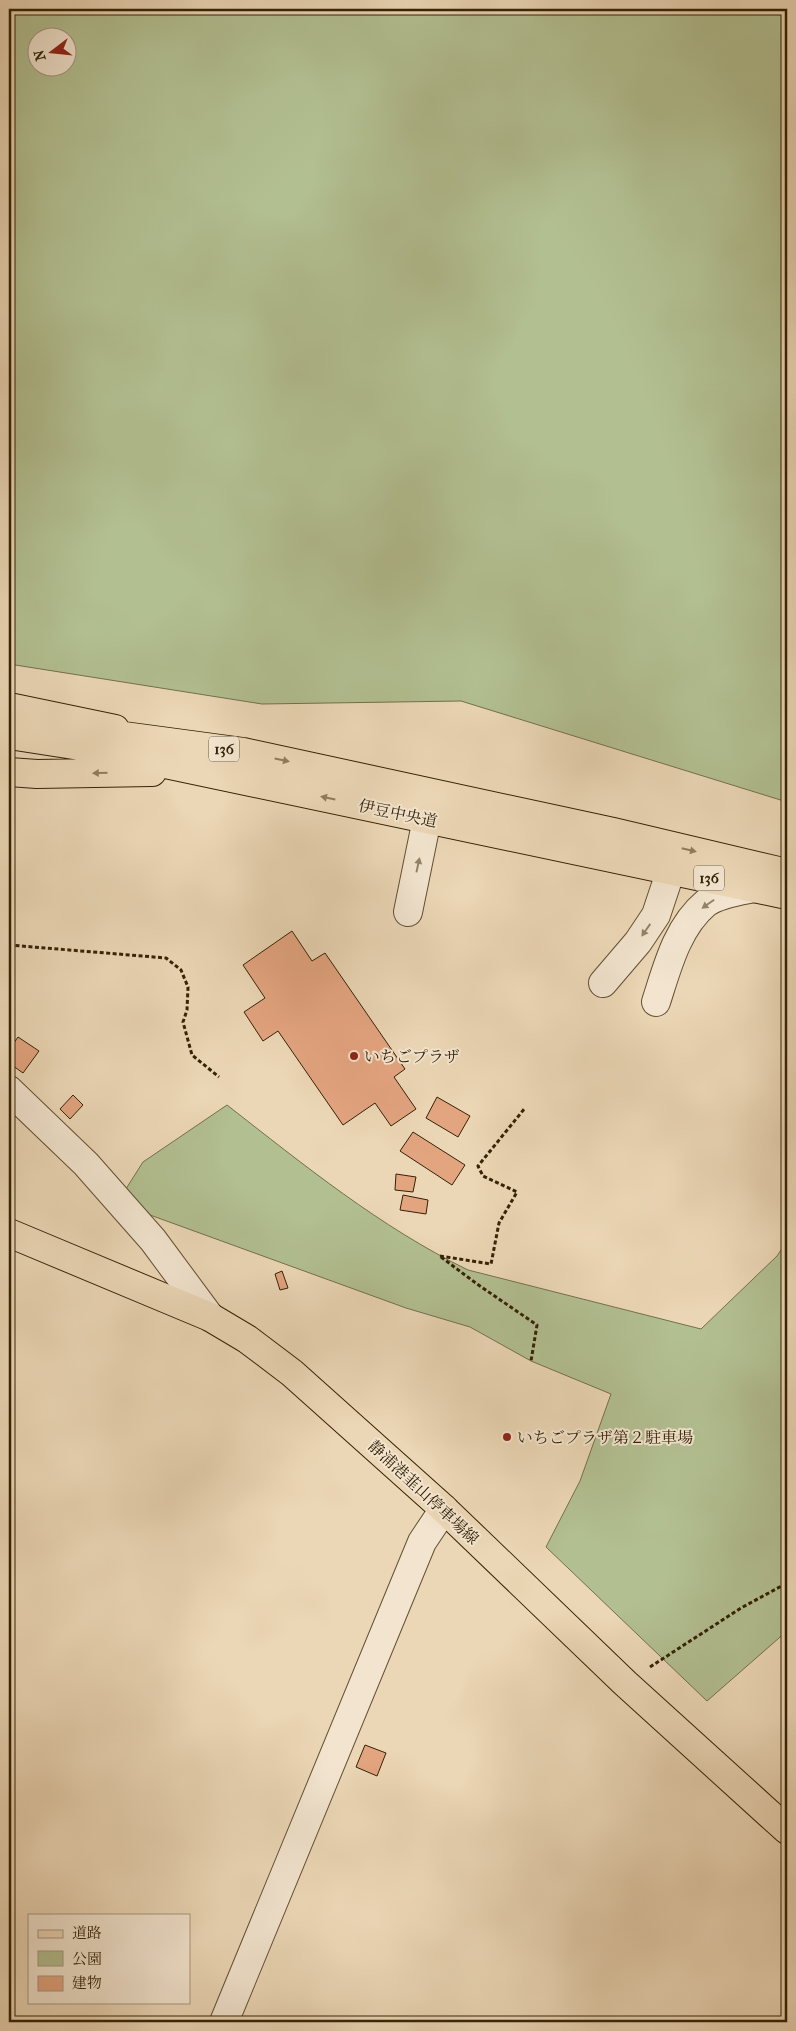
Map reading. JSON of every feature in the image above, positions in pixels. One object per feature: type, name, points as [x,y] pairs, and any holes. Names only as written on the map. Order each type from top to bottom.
[{"type":"main road","points":[[9,707],[75,722],[243,752]]},
{"type":"main road","name":"伊豆中央道","points":[[9,719],[243,752],[787,872]]},
{"type":"main road","name":"伊豆中央道","points":[[9,735],[80,746],[787,895]]},
{"type":"main road","points":[[9,772],[36,774],[201,771]]},
{"type":"main road","name":"静浦港韮山停車場線","points":[[9,1233],[210,1317],[247,1339],[292,1373],[444,1509],[624,1683],[787,1830]]},
{"type":"street","points":[[408,912],[427,819],[437,794]]},
{"type":"street","points":[[468,801],[477,815],[631,848],[658,856],[667,882],[656,915],[638,942],[603,984]]},
{"type":"street","points":[[656,1002],[674,948],[689,923],[707,902],[727,894],[754,888]]},
{"type":"street","points":[[9,1090],[86,1164],[153,1240],[210,1317]]},
{"type":"street","points":[[224,2022],[422,1542],[444,1509]]},
{"type":"path","points":[[9,945],[166,958],[181,970],[188,987],[187,1010],[183,1022],[192,1055],[219,1077]]},
{"type":"path","points":[[526,1108],[478,1166],[482,1176],[517,1192],[499,1223],[492,1264],[440,1256],[537,1325],[531,1361]]},
{"type":"path","points":[[624,1683],[741,1608],[787,1583]]},
{"type":"green space","points":[[9,9],[787,9],[787,802],[461,701],[262,704],[9,664]]},
{"type":"green space","points":[[227,1105],[373,1215],[404,1235],[468,1270],[701,1329],[777,1256],[787,1241],[787,1631],[707,1701],[546,1547],[580,1481],[611,1394],[531,1361],[470,1327],[406,1308],[117,1203],[143,1162]]},
{"type":"building","points":[[292,931],[312,961],[325,953],[405,1069],[394,1077],[416,1109],[391,1126],[375,1103],[343,1125],[278,1031],[263,1041],[244,1012],[265,998],[243,965]]},
{"type":"building","points":[[18,1037],[39,1051],[23,1073],[9,1063],[9,1050]]},
{"type":"building","points":[[73,1095],[83,1105],[70,1119],[60,1109]]},
{"type":"building","points":[[437,1097],[470,1116],[458,1137],[426,1118]]},
{"type":"building","points":[[413,1132],[465,1165],[452,1185],[400,1151]]},
{"type":"building","points":[[396,1174],[416,1177],[413,1192],[395,1190]]},
{"type":"building","points":[[403,1195],[428,1200],[426,1214],[400,1210]]},
{"type":"building","points":[[282,1271],[288,1288],[280,1290],[275,1274]]},
{"type":"building","points":[[365,1745],[386,1753],[377,1776],[356,1767]]},
{"type":"place","name":"いちごプラザ","points":[[354,1056]]},
{"type":"place","name":"いちごプラザ第２駐車場","points":[[507,1437]]}]
